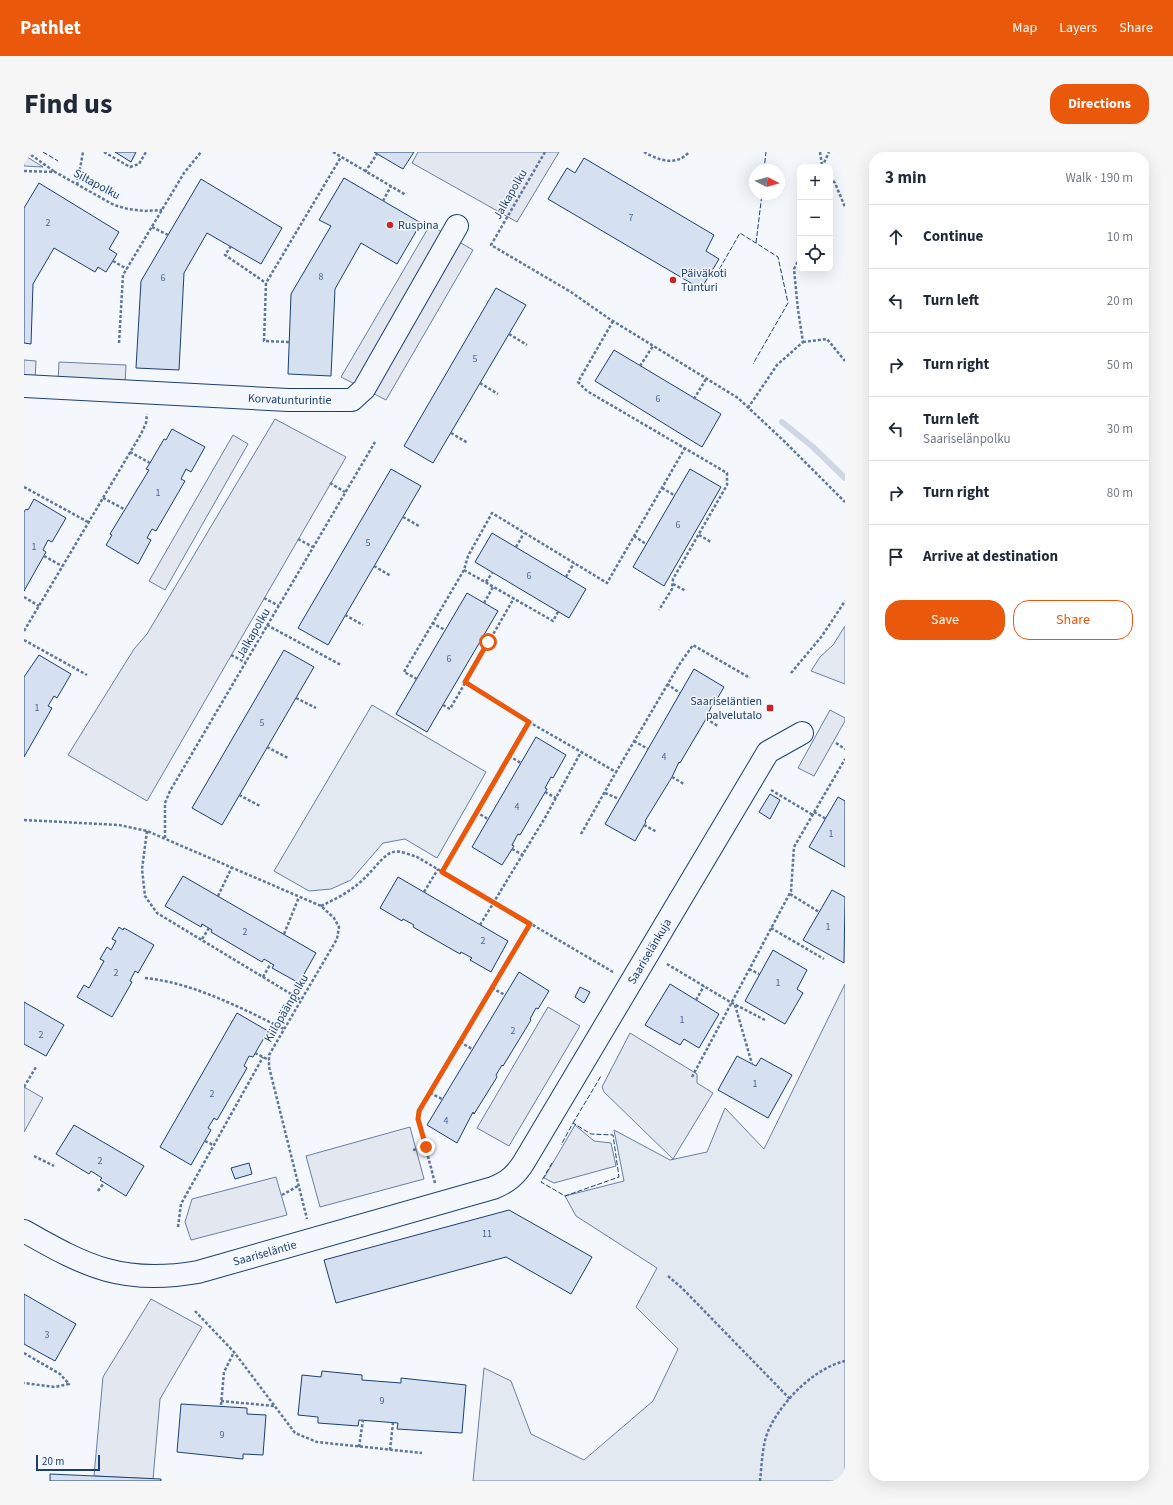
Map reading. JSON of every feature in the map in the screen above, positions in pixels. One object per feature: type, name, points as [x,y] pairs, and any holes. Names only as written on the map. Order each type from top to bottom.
[{"type":"street","name":"Korvatunturintie","points":[[24,386],[288,400],[352,400],[364,388],[457,226]]},
{"type":"street","name":"Saariselänkuja","points":[[508,1182],[516,1174],[524,1162],[768,752],[802,733]]},
{"type":"street","name":"Saariseläntie","points":[[24,1231],[70,1257],[97,1268],[117,1273],[142,1276],[170,1276],[198,1272],[493,1188],[508,1182]]},
{"type":"path","points":[[27,152],[55,172]]},
{"type":"path","points":[[77,185],[83,152]]},
{"type":"path","points":[[104,152],[130,167],[139,164],[146,152]]},
{"type":"path","points":[[119,343],[123,275],[184,173],[201,152]]},
{"type":"path","points":[[333,152],[406,195]]},
{"type":"path","name":"Jalkapolku","points":[[545,152],[491,246],[571,292],[613,321]]},
{"type":"path","points":[[644,152],[655,158],[669,162],[686,156],[689,152]]},
{"type":"path","points":[[820,152],[822,164]]},
{"type":"path","points":[[823,164],[829,152]]},
{"type":"path","points":[[365,172],[377,154]]},
{"type":"path","points":[[289,342],[264,341],[266,283],[341,157]]},
{"type":"path","name":"Siltapolku","points":[[24,171],[55,172],[114,205],[128,209],[145,211],[162,210]]},
{"type":"path","points":[[833,181],[845,207]]},
{"type":"path","points":[[382,201],[391,186]]},
{"type":"path","points":[[152,227],[168,235]]},
{"type":"path","points":[[231,246],[225,256],[266,283]]},
{"type":"path","points":[[113,261],[127,269]]},
{"type":"path","points":[[797,263],[794,269],[803,342]]},
{"type":"path","points":[[659,610],[672,589],[673,579],[727,485],[727,473],[586,391],[578,382],[613,321],[738,398],[845,502]]},
{"type":"path","points":[[509,334],[527,345]]},
{"type":"path","points":[[748,408],[777,365],[803,342],[827,339],[845,361]]},
{"type":"path","points":[[640,366],[653,346]]},
{"type":"path","points":[[694,399],[706,379]]},
{"type":"path","points":[[480,383],[498,394]]},
{"type":"path","points":[[24,631],[130,452],[146,423],[147,410]]},
{"type":"path","points":[[451,433],[468,443]]},
{"type":"path","name":"Jalkapolku","points":[[164,838],[165,803],[170,791],[375,442]]},
{"type":"path","points":[[417,679],[404,672],[464,570],[468,556],[492,513],[607,583],[685,448]]},
{"type":"path","points":[[130,452],[150,463]]},
{"type":"path","points":[[330,483],[346,492]]},
{"type":"path","points":[[24,487],[88,522]]},
{"type":"path","points":[[662,488],[674,495]]},
{"type":"path","points":[[103,498],[124,509]]},
{"type":"path","points":[[711,505],[715,507]]},
{"type":"path","points":[[402,517],[419,526]]},
{"type":"path","points":[[516,547],[524,533]]},
{"type":"path","points":[[698,535],[711,542]]},
{"type":"path","points":[[634,536],[646,544]]},
{"type":"path","points":[[298,539],[313,548]]},
{"type":"path","points":[[44,556],[62,566]]},
{"type":"path","points":[[566,577],[574,563]]},
{"type":"path","points":[[374,566],[391,576]]},
{"type":"path","points":[[673,569],[678,571]]},
{"type":"path","points":[[464,570],[553,621],[558,612]]},
{"type":"path","points":[[486,582],[492,572]]},
{"type":"path","points":[[673,584],[686,591]]},
{"type":"path","points":[[484,603],[493,587]]},
{"type":"path","points":[[24,597],[39,606]]},
{"type":"path","points":[[264,598],[279,606]]},
{"type":"path","points":[[443,705],[450,709],[514,598]]},
{"type":"path","points":[[791,673],[822,636],[845,601]]},
{"type":"path","points":[[345,615],[363,625]]},
{"type":"path","points":[[432,623],[445,630]]},
{"type":"path","points":[[267,625],[341,665]]},
{"type":"path","points":[[482,638],[488,642]]},
{"type":"path","points":[[24,640],[87,675]]},
{"type":"path","points":[[581,834],[634,741],[693,645],[750,678]]},
{"type":"path","points":[[231,655],[246,662]]},
{"type":"path","points":[[465,682],[529,722],[616,772]]},
{"type":"path","points":[[668,684],[680,693]]},
{"type":"path","points":[[296,698],[316,708]]},
{"type":"path","points":[[706,719],[718,726]]},
{"type":"path","points":[[442,872],[529,722]]},
{"type":"path","points":[[634,741],[648,749]]},
{"type":"path","points":[[836,743],[845,749]]},
{"type":"path","points":[[267,747],[288,758]]},
{"type":"path","points":[[480,925],[523,855],[581,752]]},
{"type":"path","points":[[509,756],[521,763]]},
{"type":"path","points":[[692,1077],[792,891],[794,847],[845,759]]},
{"type":"path","points":[[672,777],[684,784]]},
{"type":"path","points":[[768,789],[826,818]]},
{"type":"path","points":[[545,792],[556,798]]},
{"type":"path","points":[[605,793],[619,799]]},
{"type":"path","points":[[239,795],[260,806]]},
{"type":"path","points":[[476,812],[488,819]]},
{"type":"path","points":[[24,820],[119,825],[147,831],[321,906],[345,894],[361,883],[383,858],[393,852],[417,857],[616,973]]},
{"type":"path","points":[[644,825],[657,832]]},
{"type":"path","points":[[147,831],[142,869],[145,896],[157,913],[301,1000]]},
{"type":"path","points":[[512,849],[523,855]]},
{"type":"path","points":[[218,896],[232,867]]},
{"type":"path","points":[[424,892],[438,869]]},
{"type":"path","points":[[790,894],[819,912]]},
{"type":"path","points":[[284,934],[299,897]]},
{"type":"path","name":"Kiilopäänpolku","points":[[308,1223],[269,1067],[269,1055],[339,933],[339,927],[334,918],[321,906]]},
{"type":"path","points":[[436,1188],[418,1119],[419,1111],[530,924]]},
{"type":"path","points":[[202,939],[209,928]]},
{"type":"path","points":[[772,928],[824,959]]},
{"type":"path","points":[[662,961],[732,1003],[765,1020]]},
{"type":"path","points":[[263,977],[271,963]]},
{"type":"path","points":[[749,969],[759,974]]},
{"type":"path","points":[[146,978],[160,980],[210,996],[237,1006],[284,1029]]},
{"type":"path","points":[[696,1000],[704,986]]},
{"type":"path","points":[[492,988],[505,995]]},
{"type":"path","points":[[735,1004],[752,1064]]},
{"type":"path","points":[[460,1042],[472,1049]]},
{"type":"path","points":[[256,1053],[269,1060]]},
{"type":"path","points":[[178,1227],[181,1204],[263,1057]]},
{"type":"path","points":[[24,1087],[36,1067]]},
{"type":"path","points":[[430,1093],[442,1099]]},
{"type":"path","points":[[205,1141],[213,1145]]},
{"type":"path","points":[[414,1150],[426,1147]]},
{"type":"path","points":[[34,1156],[54,1166]]},
{"type":"path","points":[[98,1191],[104,1182]]},
{"type":"path","points":[[282,1195],[298,1186]]},
{"type":"path","points":[[668,1276],[682,1288],[790,1399]]},
{"type":"path","points":[[195,1311],[234,1352],[295,1433],[317,1442],[422,1453]]},
{"type":"path","points":[[221,1406],[224,1372],[234,1352]]},
{"type":"path","points":[[24,1353],[60,1374],[69,1384],[55,1387],[24,1383]]},
{"type":"path","points":[[760,1481],[764,1450],[770,1427],[790,1399],[810,1379],[834,1364],[845,1361]]},
{"type":"path","points":[[221,1401],[275,1406]]},
{"type":"path","points":[[359,1447],[363,1420]]},
{"type":"path","points":[[390,1450],[393,1423]]},
{"type":"shaded area","points":[[418,152],[559,152],[517,222],[412,163]]},
{"type":"shaded area","points":[[24,155],[43,167],[24,166]]},
{"type":"shaded area","points":[[430,225],[473,250],[386,400],[341,377]]},
{"type":"shaded area","points":[[24,360],[36,361],[35,380],[24,380]]},
{"type":"shaded area","points":[[59,362],[126,365],[125,385],[58,382]]},
{"type":"shaded area","points":[[275,419],[346,457],[147,801],[68,755],[134,649],[147,634]]},
{"type":"shaded area","points":[[233,435],[248,444],[165,590],[149,581]]},
{"type":"shaded area","points":[[845,626],[845,684],[811,671],[820,657],[833,645]]},
{"type":"shaded area","points":[[372,705],[486,772],[437,858],[405,839],[383,843],[351,880],[331,889],[309,891],[274,871]]},
{"type":"shaded area","points":[[830,710],[845,718],[845,721],[814,776],[798,768]]},
{"type":"shaded area","points":[[845,984],[845,1481],[473,1481],[484,1368],[511,1381],[531,1434],[584,1460],[653,1401],[678,1349],[636,1307],[657,1268],[576,1216],[565,1196],[624,1181],[614,1130],[670,1160],[707,1152],[725,1108],[764,1149]]},
{"type":"shaded area","points":[[548,1007],[580,1026],[509,1146],[477,1128]]},
{"type":"shaded area","points":[[630,1033],[697,1074],[697,1083],[713,1093],[673,1159],[604,1092],[602,1087]]},
{"type":"shaded area","points":[[24,1087],[43,1098],[24,1132]]},
{"type":"shaded area","points":[[575,1125],[594,1141],[611,1143],[616,1166],[554,1183],[544,1178]]},
{"type":"shaded area","points":[[410,1127],[424,1179],[320,1207],[306,1156]]},
{"type":"shaded area","points":[[276,1177],[287,1215],[191,1240],[185,1222],[192,1199]]},
{"type":"shaded area","points":[[151,1299],[202,1327],[160,1399],[153,1479],[94,1476],[103,1377]]},
{"type":"building","points":[[115,152],[136,152],[131,162]]},
{"type":"building","points":[[374,152],[414,152],[403,169]]},
{"type":"building","points":[[584,158],[714,235],[706,251],[719,259],[701,289],[548,199],[567,168],[575,173]]},
{"type":"building","points":[[344,178],[421,223],[397,264],[361,243],[335,289],[331,376],[288,374],[291,294],[331,226],[319,220]]},
{"type":"building","points":[[201,179],[282,228],[261,264],[207,233],[184,273],[179,370],[136,368],[141,281]]},
{"type":"building","points":[[39,183],[119,232],[109,249],[117,254],[106,272],[98,267],[95,272],[54,248],[33,284],[31,344],[24,343],[24,208]]},
{"type":"building","points":[[496,288],[526,305],[433,463],[404,446]]},
{"type":"building","points":[[614,350],[721,414],[702,447],[595,381]]},
{"type":"building","points":[[172,429],[205,447],[191,472],[186,469],[181,479],[185,481],[156,531],[152,529],[147,538],[151,540],[138,564],[106,545],[112,535],[110,534],[149,470],[146,469],[164,439],[166,440]]},
{"type":"building","points":[[391,469],[421,486],[328,645],[298,628]]},
{"type":"building","points":[[690,469],[721,487],[664,586],[633,567]]},
{"type":"building","points":[[34,499],[66,518],[52,542],[48,540],[43,550],[46,552],[24,591],[24,512],[26,509],[28,510]]},
{"type":"building","points":[[492,533],[586,589],[569,618],[475,562]]},
{"type":"building","points":[[467,593],[498,611],[427,732],[396,714]]},
{"type":"building","points":[[284,650],[314,667],[222,825],[192,808]]},
{"type":"building","points":[[39,655],[71,674],[57,698],[54,696],[48,706],[52,708],[24,757],[24,677]]},
{"type":"building","points":[[694,669],[724,687],[713,706],[712,705],[706,719],[680,763],[679,762],[635,841],[605,824]]},
{"type":"building","points":[[536,737],[566,755],[553,778],[551,777],[545,788],[547,789],[520,835],[518,834],[512,845],[514,846],[502,865],[472,847]]},
{"type":"building","points":[[770,794],[780,800],[770,819],[759,812]]},
{"type":"building","points":[[838,797],[845,801],[845,867],[809,847]]},
{"type":"building","points":[[183,876],[316,953],[299,983],[272,968],[274,965],[264,959],[262,962],[211,932],[212,930],[202,924],[201,927],[165,906]]},
{"type":"building","points":[[398,877],[508,941],[491,972],[470,960],[472,958],[461,952],[460,954],[413,927],[414,925],[403,919],[402,921],[380,908]]},
{"type":"building","points":[[832,890],[845,897],[844,963],[803,940]]},
{"type":"building","points":[[119,927],[123,930],[124,928],[154,945],[138,973],[135,971],[130,981],[132,982],[112,1017],[77,997],[84,985],[89,988],[104,961],[100,959],[107,947],[111,950],[116,941],[112,939]]},
{"type":"building","points":[[773,950],[807,970],[797,989],[803,993],[785,1024],[745,1001]]},
{"type":"building","points":[[519,972],[549,991],[538,1009],[536,1008],[530,1019],[531,1020],[503,1066],[502,1065],[496,1075],[497,1077],[474,1114],[473,1112],[457,1143],[427,1125]]},
{"type":"building","points":[[670,984],[719,1014],[699,1048],[684,1039],[680,1045],[645,1025]]},
{"type":"building","points":[[580,987],[590,992],[584,1003],[575,997]]},
{"type":"building","points":[[24,1002],[64,1025],[46,1056],[24,1044]]},
{"type":"building","points":[[237,1013],[268,1031],[253,1057],[249,1056],[244,1066],[247,1068],[217,1120],[214,1118],[208,1128],[211,1130],[191,1165],[160,1147]]},
{"type":"building","points":[[737,1056],[756,1066],[761,1058],[792,1075],[768,1118],[718,1090]]},
{"type":"building","points":[[74,1125],[144,1166],[126,1196],[100,1180],[102,1178],[91,1171],[89,1174],[56,1154]]},
{"type":"building","points":[[249,1163],[252,1174],[235,1179],[231,1168]]},
{"type":"building","points":[[509,1210],[592,1257],[571,1294],[506,1257],[336,1303],[324,1260]]},
{"type":"building","points":[[24,1294],[76,1324],[55,1361],[24,1344]]},
{"type":"building","points":[[322,1371],[362,1375],[362,1380],[401,1383],[401,1378],[466,1385],[462,1433],[397,1429],[398,1423],[359,1420],[358,1426],[318,1423],[318,1417],[298,1415],[302,1375],[321,1377]]},
{"type":"building","points":[[181,1404],[247,1408],[247,1414],[266,1415],[263,1455],[243,1454],[243,1459],[177,1452]]},
{"type":"building","points":[[50,1474],[161,1479],[161,1481],[50,1481]]},
{"type":"waterway","points":[[782,422],[813,447],[845,478]]},
{"type":"fence","points":[[43,152],[58,161]]},
{"type":"fence","points":[[765,164],[766,152]]},
{"type":"fence","points":[[756,243],[761,200]]},
{"type":"fence","points":[[716,275],[740,233],[778,257],[788,303],[753,364]]},
{"type":"fence","points":[[573,1123],[601,1076]]},
{"type":"fence","points":[[552,1163],[541,1182],[565,1196],[619,1177],[613,1135],[591,1134],[573,1123],[561,1145]]},
{"type":"place","name":"Ruspina","points":[[390,225]]},
{"type":"place","name":"Päiväkoti Tunturi","points":[[673,280]]},
{"type":"place","name":"Saariseläntien palvelutalo","points":[[770,708]]},
{"type":"route","points":[[426,1147],[418,1119],[419,1111],[530,924],[442,872],[529,722],[465,682],[488,642]]}]
